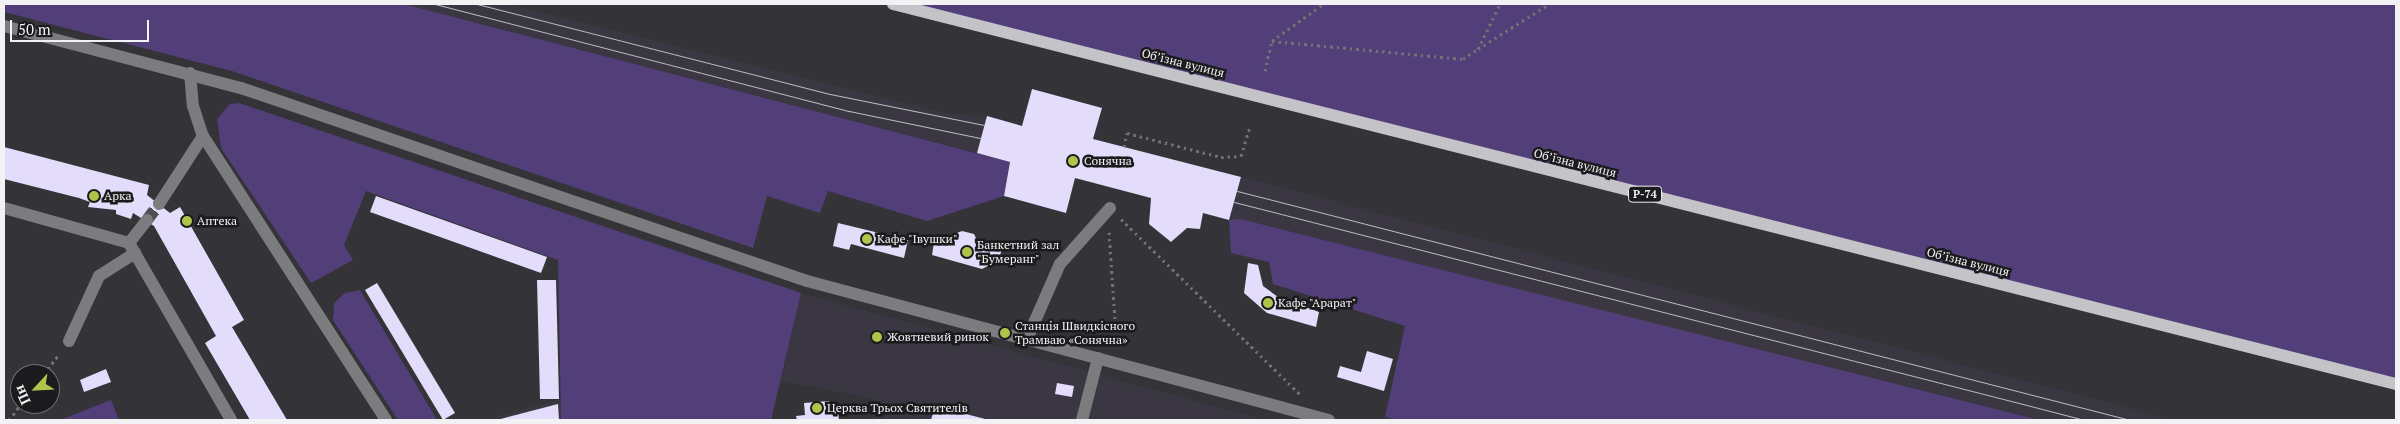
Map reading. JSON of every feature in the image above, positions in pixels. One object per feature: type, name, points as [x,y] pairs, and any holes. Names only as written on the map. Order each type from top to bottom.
[{"type":"main road","name":"Обʼїзна вулиця","points":[[893,4],[2396,384]]},
{"type":"street","points":[[4,26],[190,73],[808,281],[1329,420]]},
{"type":"street","points":[[190,73],[193,106],[203,136],[386,420]]},
{"type":"street","points":[[159,204],[203,136]]},
{"type":"street","points":[[4,208],[132,248],[231,420]]},
{"type":"street","points":[[1027,339],[1060,264],[1110,208]]},
{"type":"street","points":[[69,341],[99,276],[132,248],[147,220]]},
{"type":"street","points":[[1082,420],[1098,358]]},
{"type":"path","points":[[1265,71],[1272,40],[1323,4]]},
{"type":"path","points":[[1478,49],[1500,4]]},
{"type":"path","points":[[1272,40],[1442,60],[1463,59],[1549,4]]},
{"type":"path","points":[[1124,146],[1128,133],[1221,157],[1241,156],[1250,126]]},
{"type":"path","points":[[1110,208],[1118,364]]},
{"type":"path","points":[[1110,208],[1305,399]]},
{"type":"path","points":[[52,364],[69,341]]},
{"type":"shaded area","points":[[4,4],[404,4],[1010,162],[1004,196],[927,221],[828,191],[820,213],[767,196],[753,248],[232,71],[4,12]]},
{"type":"shaded area","points":[[404,4],[509,4],[949,114],[987,116],[977,153]]},
{"type":"shaded area","points":[[893,4],[2396,4],[2396,384]]},
{"type":"shaded area","points":[[239,103],[801,293],[771,420],[561,420],[558,260],[366,191],[344,245],[353,260],[311,283],[221,148],[217,119],[230,104]]},
{"type":"shaded area","points":[[1241,177],[2175,420],[2039,420],[1229,220]]},
{"type":"shaded area","points":[[1240,219],[2039,420],[1399,420],[1385,417],[1405,326],[1273,284],[1269,262],[1231,253],[1229,220]]},
{"type":"shaded area","points":[[360,290],[437,420],[398,420],[333,320],[334,303],[345,293]]},
{"type":"shaded area","name":"Жовтневий ринок","points":[[801,293],[1265,420],[872,420],[876,399],[781,381]]},
{"type":"shaded area","points":[[560,399],[561,420],[484,420]]},
{"type":"shaded area","points":[[111,400],[119,420],[60,420]]},
{"type":"building","points":[[1032,89],[1102,108],[1093,139],[1241,177],[1229,220],[1203,213],[1200,229],[1187,228],[1171,242],[1149,224],[1151,198],[1075,178],[1066,213],[1004,196],[1010,162],[977,153],[987,116],[1022,126]]},
{"type":"building","points":[[4,147],[149,185],[147,195],[170,213],[180,207],[244,320],[232,327],[287,420],[250,420],[205,343],[216,336],[154,226],[133,213],[131,219],[116,214],[116,210],[88,207],[90,202],[79,198],[4,179]]},
{"type":"building","points":[[376,196],[547,257],[541,273],[370,212]]},
{"type":"building","points":[[838,223],[908,240],[904,258],[851,244],[849,250],[833,246]]},
{"type":"building","name":"Банкетний зал \"Бумеранг\"","points":[[962,231],[974,234],[978,242],[1002,248],[999,260],[982,269],[932,255],[934,242]]},
{"type":"building","points":[[1248,263],[1258,265],[1263,286],[1278,297],[1319,312],[1316,327],[1267,313],[1244,293]]},
{"type":"building","points":[[537,280],[556,280],[559,399],[540,399]]},
{"type":"building","points":[[377,283],[455,413],[443,420],[365,290]]},
{"type":"building","points":[[1367,351],[1393,359],[1384,391],[1337,377],[1340,366],[1361,372]]},
{"type":"building","points":[[106,369],[111,382],[84,392],[80,380]]},
{"type":"building","points":[[1057,383],[1074,386],[1072,397],[1055,394]]},
{"type":"building","name":"Церква Трьох Святителів","points":[[829,401],[830,413],[838,412],[839,420],[797,420],[796,416],[805,415],[804,403]]},
{"type":"building","points":[[558,404],[559,420],[497,420]]},
{"type":"building","points":[[935,406],[989,420],[931,420]]},
{"type":"tunnel","points":[[147,220],[159,204]]},
{"type":"tram line","points":[[435,4],[849,111],[981,138]]},
{"type":"tram line","points":[[477,4],[830,94],[984,125]]},
{"type":"tram line","points":[[1237,191],[2130,420]]},
{"type":"tram line","points":[[1234,202],[2085,420]]},
{"type":"place","name":"Сонячна","points":[[1073,161]]},
{"type":"place","name":"Арка","points":[[94,196]]},
{"type":"place","name":"Аптека","points":[[187,221]]},
{"type":"place","name":"Кафе \"Івушки\"","points":[[867,239]]},
{"type":"place","name":"Банкетний зал \"Бумеранг\"","points":[[967,252]]},
{"type":"place","name":"Кафе \"Арарат\"","points":[[1268,303]]},
{"type":"place","name":"Станцiя Швидкiсного Трамваю «Сонячна»","points":[[1005,333]]},
{"type":"place","name":"Жовтневий ринок","points":[[877,337]]},
{"type":"place","name":"Церква Трьох Святителів","points":[[817,408]]}]
